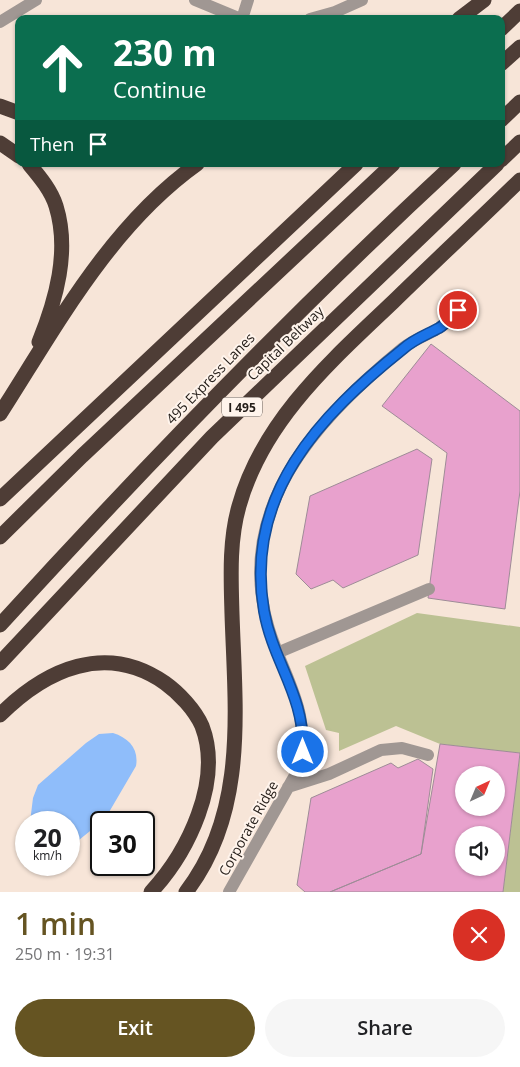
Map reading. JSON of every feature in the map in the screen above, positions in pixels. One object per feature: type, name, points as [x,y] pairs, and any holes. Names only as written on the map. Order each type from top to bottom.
[{"type":"highway","points":[[464,15],[484,0]]},
{"type":"highway","points":[[505,24],[520,11]]},
{"type":"highway","points":[[505,60],[520,47]]},
{"type":"highway","points":[[505,116],[520,102]]},
{"type":"highway","points":[[0,106],[15,112]]},
{"type":"highway","points":[[505,156],[520,142]]},
{"type":"highway","points":[[0,143],[15,153]]},
{"type":"highway","points":[[17,387],[49,318],[60,274],[62,236],[56,205],[45,183],[32,167]]},
{"type":"highway","points":[[0,414],[113,244],[138,215],[194,167]]},
{"type":"highway","points":[[0,499],[353,167]]},
{"type":"highway","name":"495 Express Lanes","points":[[0,537],[82,456],[390,167]]},
{"type":"highway","name":"495 Express Lanes","points":[[0,625],[130,484],[314,295],[451,167]]},
{"type":"highway","name":"Capital Beltway","points":[[0,663],[212,437],[494,167]]},
{"type":"highway","points":[[186,892],[212,846],[224,816],[232,781],[236,714],[231,570],[239,506],[266,442],[299,396],[362,331],[520,180]]},
{"type":"highway","points":[[0,715],[28,690],[46,679],[77,666],[96,661],[127,664],[153,675],[172,688],[188,705],[201,725],[207,750],[208,769],[204,789],[187,841],[172,866],[150,892]]},
{"type":"street","points":[[0,22],[36,0]]},
{"type":"street","points":[[196,0],[232,15]]},
{"type":"street","points":[[243,15],[248,0]]},
{"type":"street","points":[[317,15],[334,6],[362,0]]},
{"type":"street","name":"Corporate Ridge","points":[[229,892],[298,770],[303,752],[304,732],[293,690],[277,653],[265,614],[260,588],[260,561],[266,526],[281,483],[308,440],[334,410],[374,372],[419,337],[440,328],[458,310]]},
{"type":"street","points":[[277,653],[429,589]]},
{"type":"street","points":[[288,787],[329,774],[381,750],[402,748],[428,755]]},
{"type":"green space","points":[[417,613],[520,627],[520,753],[440,744],[396,726],[339,751],[339,733],[326,730],[305,666]]},
{"type":"green space","points":[[520,753],[520,892],[503,892]]},
{"type":"water","points":[[113,733],[128,741],[136,754],[136,766],[110,811],[90,811],[90,831],[80,839],[80,811],[31,811],[33,798],[38,785],[99,734]]},
{"type":"building","points":[[431,344],[520,411],[520,491],[505,609],[428,598],[447,453],[382,406]]},
{"type":"building","points":[[417,449],[432,459],[418,555],[343,588],[333,580],[311,589],[296,574],[310,496]]},
{"type":"building","points":[[440,744],[520,753],[505,876],[505,826],[455,826],[455,876],[505,876],[503,892],[330,892],[421,854]]},
{"type":"building","points":[[418,759],[433,769],[421,854],[330,892],[305,892],[297,885],[311,798],[391,763],[398,768]]},
{"type":"route","points":[[303,752],[304,732],[300,710],[275,647],[265,614],[260,588],[260,561],[264,534],[271,508],[281,483],[297,456],[314,432],[334,410],[404,347],[419,337],[440,328],[458,310]]}]
